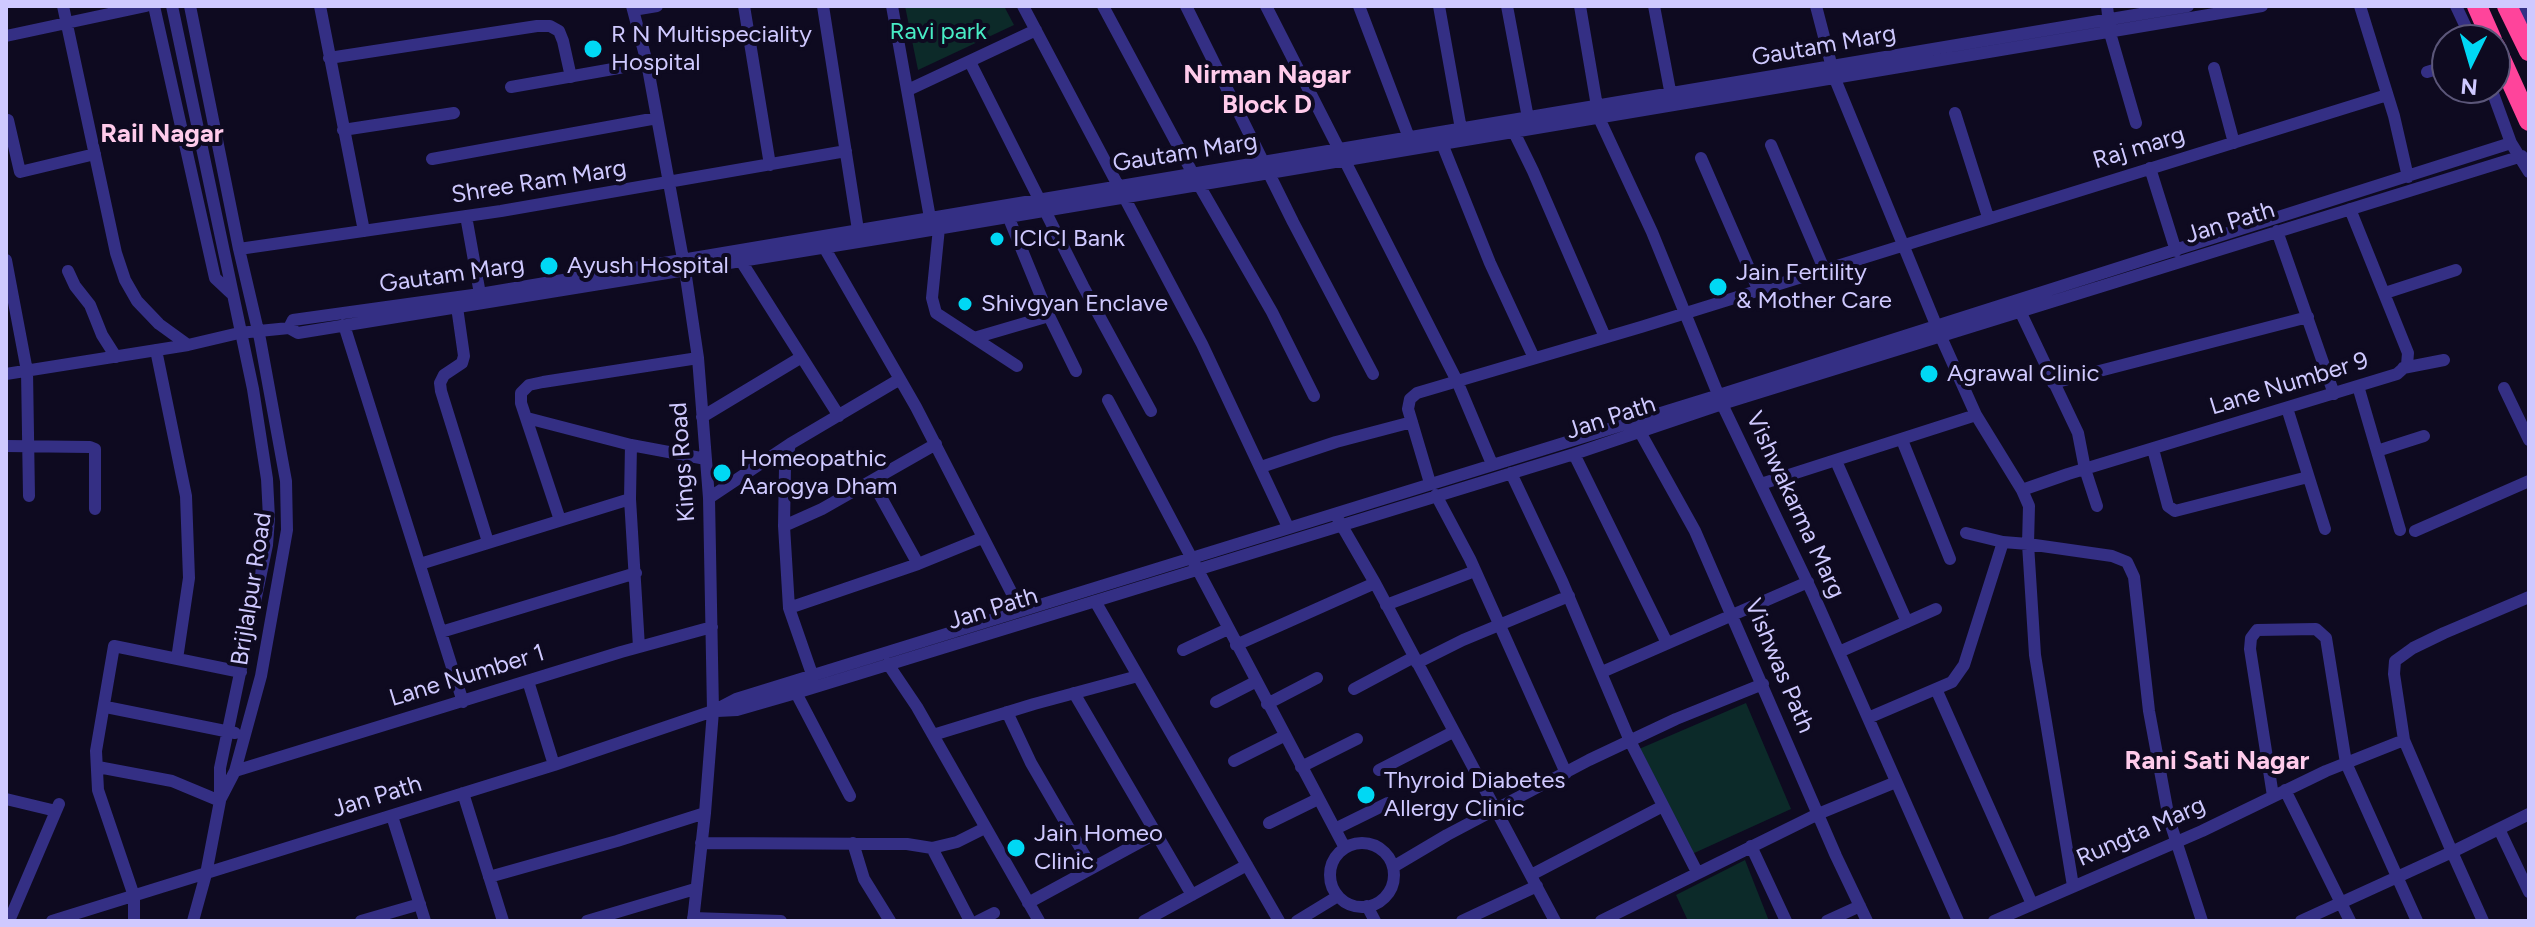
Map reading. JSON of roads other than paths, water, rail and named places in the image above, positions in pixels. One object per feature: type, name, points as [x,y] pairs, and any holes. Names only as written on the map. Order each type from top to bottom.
[{"type":"highway","points":[[2521,14],[2529,51]]},
{"type":"highway","points":[[2511,81],[2529,121]]},
{"type":"street","points":[[63,6],[116,253],[125,280],[137,301],[159,324],[188,345]]},
{"type":"street","points":[[6,36],[146,6]]},
{"type":"street","points":[[154,6],[215,278],[231,293]]},
{"type":"street","name":"Brijlalpur Road","points":[[172,6],[258,419],[269,518],[267,545],[220,768],[220,801],[193,921]]},
{"type":"street","name":"Brijlalpur Road","points":[[190,6],[286,481],[287,530],[269,637],[246,736],[235,771],[220,801]]},
{"type":"street","points":[[320,6],[364,231]]},
{"type":"street","points":[[633,8],[657,6]]},
{"type":"street","points":[[744,6],[770,165]]},
{"type":"street","points":[[823,6],[858,230]]},
{"type":"street","points":[[892,6],[930,218]]},
{"type":"street","points":[[1023,6],[1202,344],[1288,527]]},
{"type":"street","points":[[1103,6],[1196,180],[1272,312],[1314,396]]},
{"type":"street","points":[[1186,6],[1246,130],[1373,374]]},
{"type":"street","points":[[1266,6],[1457,381],[1492,464]]},
{"type":"street","points":[[1359,6],[1411,144],[1443,146],[1512,127],[1598,112]]},
{"type":"street","points":[[1439,6],[1461,129]]},
{"type":"street","points":[[1507,6],[1528,118]]},
{"type":"street","name":"Vishwakarma Marg","points":[[1580,6],[1598,112],[1686,312],[1720,399],[1808,582],[1958,921]]},
{"type":"street","points":[[1654,6],[1672,100]]},
{"type":"street","points":[[1816,6],[1833,73],[1939,331],[1976,415],[2029,506],[2028,544],[2035,655],[2073,886]]},
{"type":"street","name":"Gautam Marg","points":[[289,328],[293,320],[456,302],[480,294],[684,265],[930,218],[1043,204],[1411,144],[1461,129],[1512,127],[1528,118],[1598,112],[1833,73],[2108,12],[2188,6]]},
{"type":"street","points":[[1833,73],[2110,33],[2262,6]]},
{"type":"street","points":[[2360,6],[2408,177]]},
{"type":"street","name":"Kings Road","points":[[633,8],[671,182],[684,265],[698,358],[709,498],[713,711],[693,920]]},
{"type":"street","points":[[2108,12],[2110,33],[2136,123]]},
{"type":"street","points":[[329,58],[550,26],[559,31],[571,77]]},
{"type":"street","points":[[908,90],[1036,30]]},
{"type":"street","points":[[970,62],[1083,286],[1151,411]]},
{"type":"street","points":[[511,87],[647,63]]},
{"type":"street","points":[[2214,68],[2234,143]]},
{"type":"street","points":[[2427,72],[2431,71]]},
{"type":"street","points":[[173,89],[188,86]]},
{"type":"street","name":"Raj marg","points":[[1412,422],[1408,409],[1410,399],[1417,393],[2387,95]]},
{"type":"street","points":[[2497,104],[2511,143],[2522,156],[2529,172]]},
{"type":"street","points":[[343,130],[454,113]]},
{"type":"street","points":[[1955,113],[1988,217]]},
{"type":"street","points":[[432,159],[657,118]]},
{"type":"street","points":[[8,120],[20,172],[95,154]]},
{"type":"street","points":[[1512,127],[1605,337]]},
{"type":"street","points":[[183,134],[197,130]]},
{"type":"street","name":"Jan Path","points":[[794,688],[813,677],[1021,611],[1193,565],[1433,489],[1492,464],[1720,399],[1939,331],[2511,143]]},
{"type":"street","points":[[1771,145],[1824,269]]},
{"type":"street","points":[[1443,146],[1490,263],[1534,358]]},
{"type":"street","name":"Shree Ram Marg","points":[[239,249],[466,216],[846,151]]},
{"type":"street","name":"Jan Path","points":[[1939,331],[2020,311],[2522,156]]},
{"type":"street","points":[[1701,158],[1758,289]]},
{"type":"street","points":[[2150,168],[2176,251]]},
{"type":"street","points":[[6,374],[188,345],[239,333],[289,328],[298,333],[456,302],[684,265],[741,261],[1008,216],[1043,204]]},
{"type":"street","points":[[199,208],[213,205]]},
{"type":"street","name":"Lane Number 9","points":[[2022,490],[2397,374],[2407,365],[2408,353],[2350,209]]},
{"type":"street","points":[[466,216],[480,294]]},
{"type":"street","points":[[1008,216],[1049,316],[1076,371]]},
{"type":"street","points":[[939,228],[932,303],[939,317],[1017,366]]},
{"type":"street","points":[[2277,231],[2334,394]]},
{"type":"street","points":[[824,247],[936,444],[1021,611]]},
{"type":"street","points":[[741,261],[839,416]]},
{"type":"street","points":[[6,262],[27,371],[29,496]]},
{"type":"street","points":[[2385,293],[2456,270]]},
{"type":"street","points":[[68,271],[90,305],[102,335],[116,357]]},
{"type":"street","points":[[456,302],[464,356],[462,363],[444,375],[440,383],[441,391],[488,542]]},
{"type":"street","points":[[2020,311],[2078,433],[2097,506]]},
{"type":"street","points":[[974,338],[1049,316]]},
{"type":"street","points":[[2053,383],[2308,317]]},
{"type":"street","points":[[344,325],[463,702]]},
{"type":"street","points":[[156,350],[183,483],[189,539],[189,578],[177,659]]},
{"type":"street","points":[[560,520],[521,403],[521,393],[529,385],[698,358]]},
{"type":"street","points":[[702,417],[800,358]]},
{"type":"street","points":[[2403,368],[2444,360]]},
{"type":"street","points":[[709,498],[790,444],[900,379]]},
{"type":"street","points":[[2358,386],[2400,530]]},
{"type":"street","points":[[2504,388],[2529,440]]},
{"type":"street","name":"Jan Path","points":[[1433,489],[1511,473],[1574,454],[1640,432],[1720,399]]},
{"type":"street","points":[[1108,400],[1345,848]]},
{"type":"street","points":[[2287,408],[2325,529]]},
{"type":"street","points":[[1761,484],[1976,415]]},
{"type":"street","points":[[527,418],[631,445],[706,459]]},
{"type":"street","points":[[1261,467],[1336,442],[1412,422],[1433,489],[1501,626],[1566,773]]},
{"type":"street","name":"Vishwas Path","points":[[1640,432],[1695,531],[1867,921]]},
{"type":"street","points":[[2377,451],[2424,436]]},
{"type":"street","points":[[1902,440],[1950,559]]},
{"type":"street","points":[[790,444],[785,467],[784,526],[789,608],[813,677]]},
{"type":"street","points":[[784,526],[822,509],[936,444]]},
{"type":"street","points":[[631,445],[630,499],[639,647]]},
{"type":"street","points":[[6,446],[95,449],[95,509]]},
{"type":"street","points":[[2153,449],[2168,506],[2175,511],[2308,477]]},
{"type":"street","points":[[1574,454],[1667,643]]},
{"type":"street","points":[[1836,461],[1907,622]]},
{"type":"street","points":[[1511,473],[1569,596],[1630,741],[1697,872]]},
{"type":"street","points":[[872,481],[918,564]]},
{"type":"street","points":[[2415,531],[2529,481]]},
{"type":"street","points":[[420,564],[630,499]]},
{"type":"street","points":[[1337,519],[1375,583],[1555,921]]},
{"type":"street","name":"Jan Path","points":[[60,920],[554,765],[713,711],[737,710],[794,688],[888,664],[1095,601],[1288,527],[1337,519]]},
{"type":"street","points":[[1966,533],[2003,542],[2112,556],[2127,562],[2134,577],[2149,711],[2169,819],[2202,921]]},
{"type":"street","points":[[789,608],[918,564],[982,538]]},
{"type":"street","points":[[1868,718],[1952,682],[1964,665],[2003,542]]},
{"type":"street","points":[[1386,605],[1475,571]]},
{"type":"street","points":[[441,632],[636,573]]},
{"type":"street","points":[[1602,672],[1808,582]]},
{"type":"street","points":[[1236,645],[1375,583]]},
{"type":"street","points":[[1354,689],[1569,596]]},
{"type":"street","points":[[2483,921],[2404,740],[2394,674],[2395,661],[2444,633],[2529,597]]},
{"type":"street","points":[[1095,601],[1279,921]]},
{"type":"street","points":[[1839,652],[1936,609]]},
{"type":"street","name":"Lane Number 1","points":[[235,771],[712,627]]},
{"type":"street","points":[[2350,921],[2279,793],[2250,649],[2251,638],[2257,630],[2308,627],[2322,632],[2329,653],[2346,763],[2417,921]]},
{"type":"street","points":[[1183,650],[1228,629]]},
{"type":"street","points":[[134,921],[134,896],[98,790],[96,751],[106,707],[114,646],[241,672]]},
{"type":"street","points":[[888,664],[933,735],[1039,921]]},
{"type":"street","points":[[933,735],[1138,676]]},
{"type":"street","points":[[1267,704],[1317,678]]},
{"type":"street","points":[[528,681],[554,765]]},
{"type":"street","points":[[1216,702],[1255,682]]},
{"type":"street","points":[[1393,867],[1447,835],[1630,741],[1763,684]]},
{"type":"street","points":[[794,688],[850,796]]},
{"type":"street","points":[[1936,689],[2032,904]]},
{"type":"street","points":[[1074,693],[1192,895]]},
{"type":"street","points":[[106,707],[246,736]]},
{"type":"street","points":[[1007,712],[1031,763],[1092,868]]},
{"type":"street","points":[[1379,770],[1453,732]]},
{"type":"street","points":[[1234,761],[1284,736]]},
{"type":"street","points":[[1301,767],[1357,739]]},
{"type":"street","name":"Rungta Marg","points":[[1994,921],[2404,740]]},
{"type":"street","points":[[98,767],[172,781],[220,801]]},
{"type":"street","points":[[1601,921],[1818,814],[1896,782]]},
{"type":"street","points":[[463,793],[503,921]]},
{"type":"street","points":[[6,799],[58,808],[9,921]]},
{"type":"street","points":[[1269,823],[1318,799]]},
{"type":"street","points":[[1335,829],[1388,803]]},
{"type":"street","points":[[1462,921],[1663,806]]},
{"type":"street","points":[[489,877],[705,813]]},
{"type":"street","points":[[2301,921],[2529,814]]},
{"type":"street","points":[[392,816],[425,921]]},
{"type":"street","points":[[701,843],[853,843],[932,848],[957,842],[985,828]]},
{"type":"street","points":[[2499,829],[2529,892]]},
{"type":"street","points":[[1028,903],[1155,834]]},
{"type":"street","points":[[853,843],[864,879],[890,921]]},
{"type":"street","points":[[1353,844],[1370,844],[1385,852],[1394,876],[1383,899],[1367,906],[1356,906],[1338,896],[1330,880],[1330,870],[1338,854],[1345,848],[1353,844]]},
{"type":"street","points":[[1751,846],[1786,921]]},
{"type":"street","points":[[932,848],[970,921]]},
{"type":"street","points":[[1144,921],[1247,865]]},
{"type":"street","points":[[587,921],[695,889]]},
{"type":"street","points":[[1297,921],[1338,896]]},
{"type":"street","points":[[361,921],[420,904]]},
{"type":"street","points":[[1367,906],[1375,921]]},
{"type":"street","points":[[1827,921],[1860,906]]},
{"type":"street","points":[[978,921],[994,913]]},
{"type":"street","points":[[693,920],[781,921]]},
{"type":"place","name":"R N Multispeciality Hospital","points":[[593,49]]},
{"type":"place","name":"ICICI Bank","points":[[997,239]]},
{"type":"place","name":"Ayush Hospital","points":[[549,266]]},
{"type":"place","name":"Jain Fertility & Mother Care","points":[[1718,287]]},
{"type":"place","name":"Shivgyan Enclave","points":[[965,304]]},
{"type":"place","name":"Agrawal Clinic","points":[[1929,374]]},
{"type":"place","name":"Homeopathic Aarogya Dham","points":[[722,473]]},
{"type":"place","name":"Thyroid Diabetes Allergy Clinic","points":[[1366,795]]},
{"type":"place","name":"Jain Homeo Clinic","points":[[1016,848]]},
{"type":"district","name":"Nirman Nagar Block D","points":[[1267,90]]},
{"type":"district","name":"Rail Nagar","points":[[162,134]]},
{"type":"district","name":"Rani Sati Nagar","points":[[2217,761]]},
{"type":"park label","name":"Ravi park","points":[[938,32]]}]
